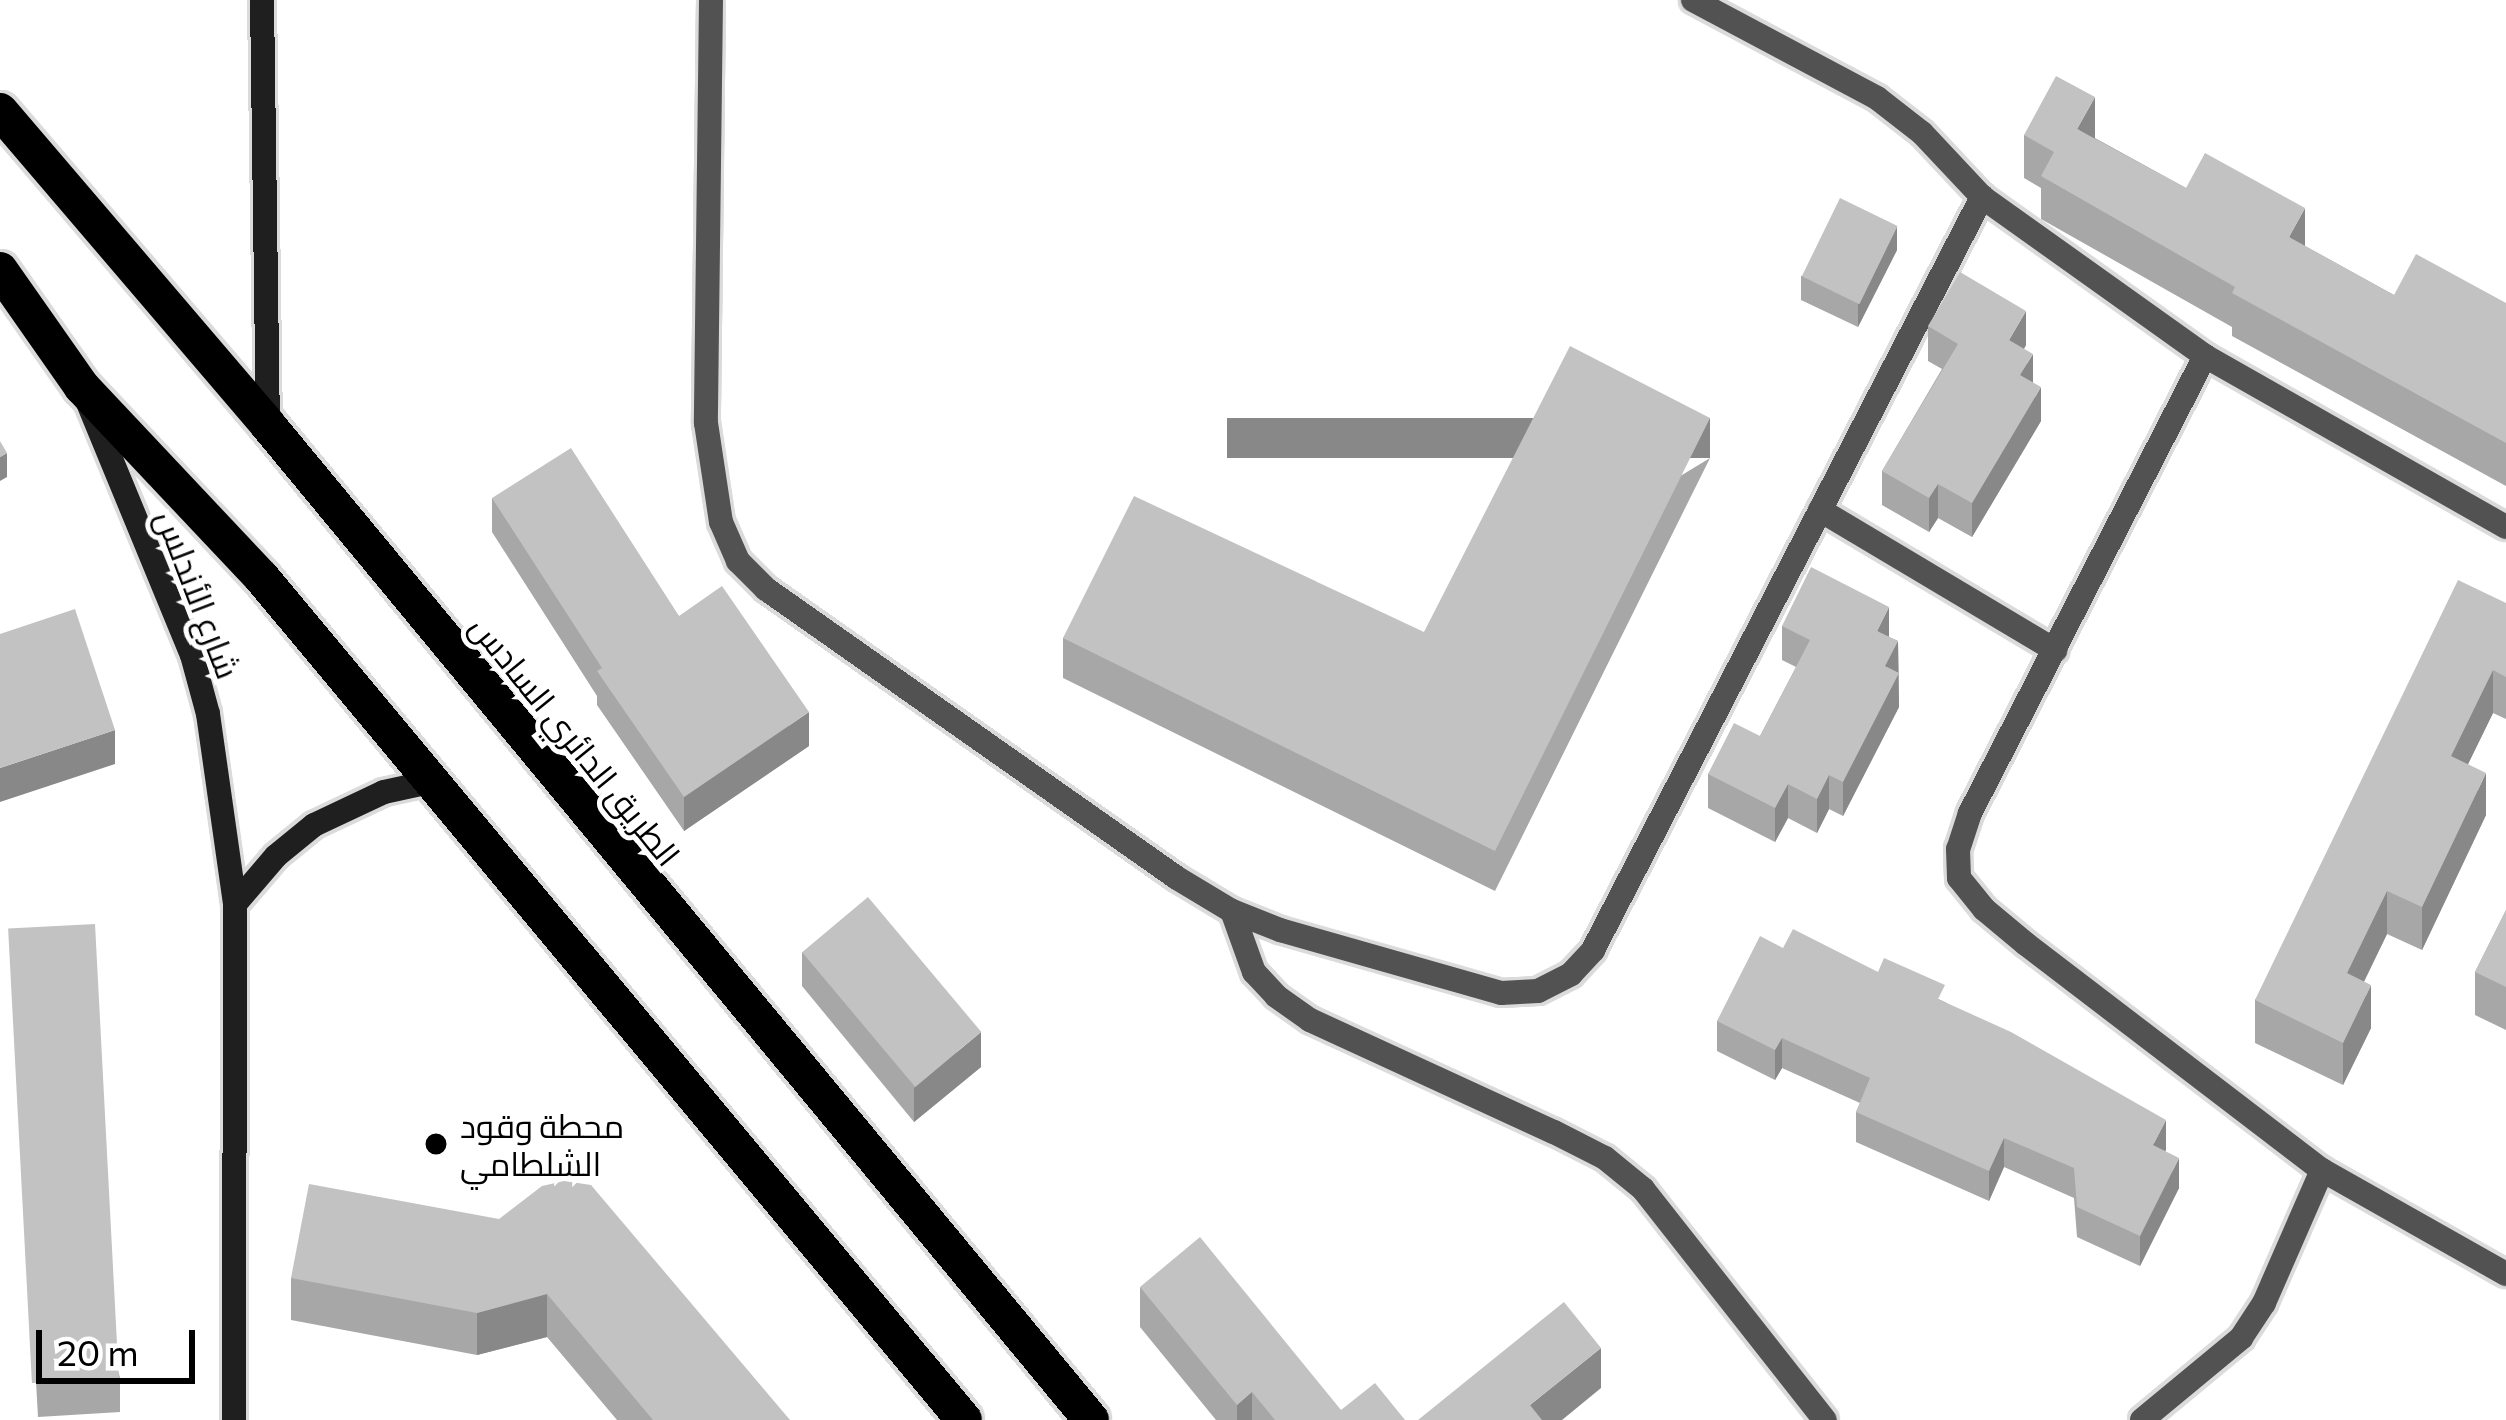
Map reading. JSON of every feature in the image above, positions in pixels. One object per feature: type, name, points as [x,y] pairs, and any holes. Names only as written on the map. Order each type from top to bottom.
[{"type":"highway","name":"الطريق الدائري السادس","points":[[0,111],[268,425],[1091,1420]]},
{"type":"highway","points":[[0,270],[82,387],[262,578],[964,1420]]},
{"type":"main road","points":[[262,0],[268,425]]},
{"type":"main road","name":"شارع الأندلس","points":[[82,387],[193,655],[208,714],[235,904],[234,1420]]},
{"type":"main road","points":[[235,904],[276,856],[314,825],[384,792],[430,782]]},
{"type":"street","points":[[711,0],[706,423],[721,522],[738,561],[785,603],[1177,878],[1232,911],[1280,930],[1501,993],[1538,991],[1571,974],[1593,950],[1982,196]]},
{"type":"street","points":[[1693,0],[1876,98],[1922,133],[1982,196],[2205,356],[2506,527]]},
{"type":"street","points":[[2205,356],[1970,814],[1958,849],[1959,878],[1984,909],[2026,944],[2322,1170],[2506,1274]]},
{"type":"street","points":[[1820,510],[2055,650]]},
{"type":"street","points":[[1232,911],[1254,972],[1276,996],[1310,1020],[1605,1158],[1643,1190],[1825,1420]]},
{"type":"street","points":[[2142,1420],[2241,1338],[2264,1303],[2322,1170]]},
{"type":"building","points":[[2056,76],[2095,97],[2077,129],[2186,188],[2205,153],[2305,208],[2289,237],[2394,295],[2416,254],[2506,303],[2506,443],[2232,293],[2235,287],[2041,176],[2054,152],[2024,135]]},
{"type":"building","points":[[1840,198],[1898,226],[1859,304],[1802,276]]},
{"type":"building","points":[[1960,272],[2026,311],[2009,340],[2033,354],[2020,375],[2041,387],[1972,503],[1938,484],[1929,498],[1882,471],[1958,344],[1928,326]]},
{"type":"building","points":[[1570,346],[1710,418],[1495,851],[1063,638],[1134,496],[1424,632]]},
{"type":"building","points":[[571,448],[679,616],[722,586],[809,712],[684,797],[597,671],[602,668],[492,498]]},
{"type":"building","points":[[1811,567],[1889,607],[1877,631],[1898,641],[1885,666],[1899,673],[1843,782],[1829,775],[1817,799],[1788,784],[1775,808],[1708,774],[1734,723],[1760,736],[1810,640],[1782,626]]},
{"type":"building","points":[[2458,580],[2506,603],[2506,677],[2493,670],[2451,756],[2486,773],[2422,907],[2387,891],[2347,973],[2371,985],[2343,1043],[2255,1000]]},
{"type":"building","points":[[75,609],[115,730],[0,768],[0,634]]},
{"type":"building","points":[[868,897],[981,1032],[915,1087],[802,952]]},
{"type":"building","points":[[2506,910],[2506,987],[2475,972]]},
{"type":"building","points":[[95,924],[119,1378],[32,1383],[8,929]]},
{"type":"building","points":[[1793,929],[1878,972],[1884,958],[1945,985],[1938,999],[2011,1032],[2166,1120],[2153,1145],[2179,1158],[2140,1236],[2077,1207],[2074,1168],[2004,1138],[1989,1171],[1856,1112],[1870,1078],[1782,1038],[1775,1050],[1717,1021],[1760,936],[1783,948]]},
{"type":"building","points":[[564,1181],[591,1185],[790,1420],[653,1420],[547,1294],[477,1313],[291,1278],[309,1184],[499,1219],[542,1186]]},
{"type":"building","points":[[1200,1237],[1341,1410],[1375,1383],[1405,1420],[1275,1420],[1252,1392],[1237,1405],[1140,1287]]},
{"type":"building","points":[[1564,1302],[1601,1348],[1530,1405],[1542,1420],[1418,1420]]},
{"type":"place","name":"محطة وقود الشلطامي","points":[[436,1144]]}]
